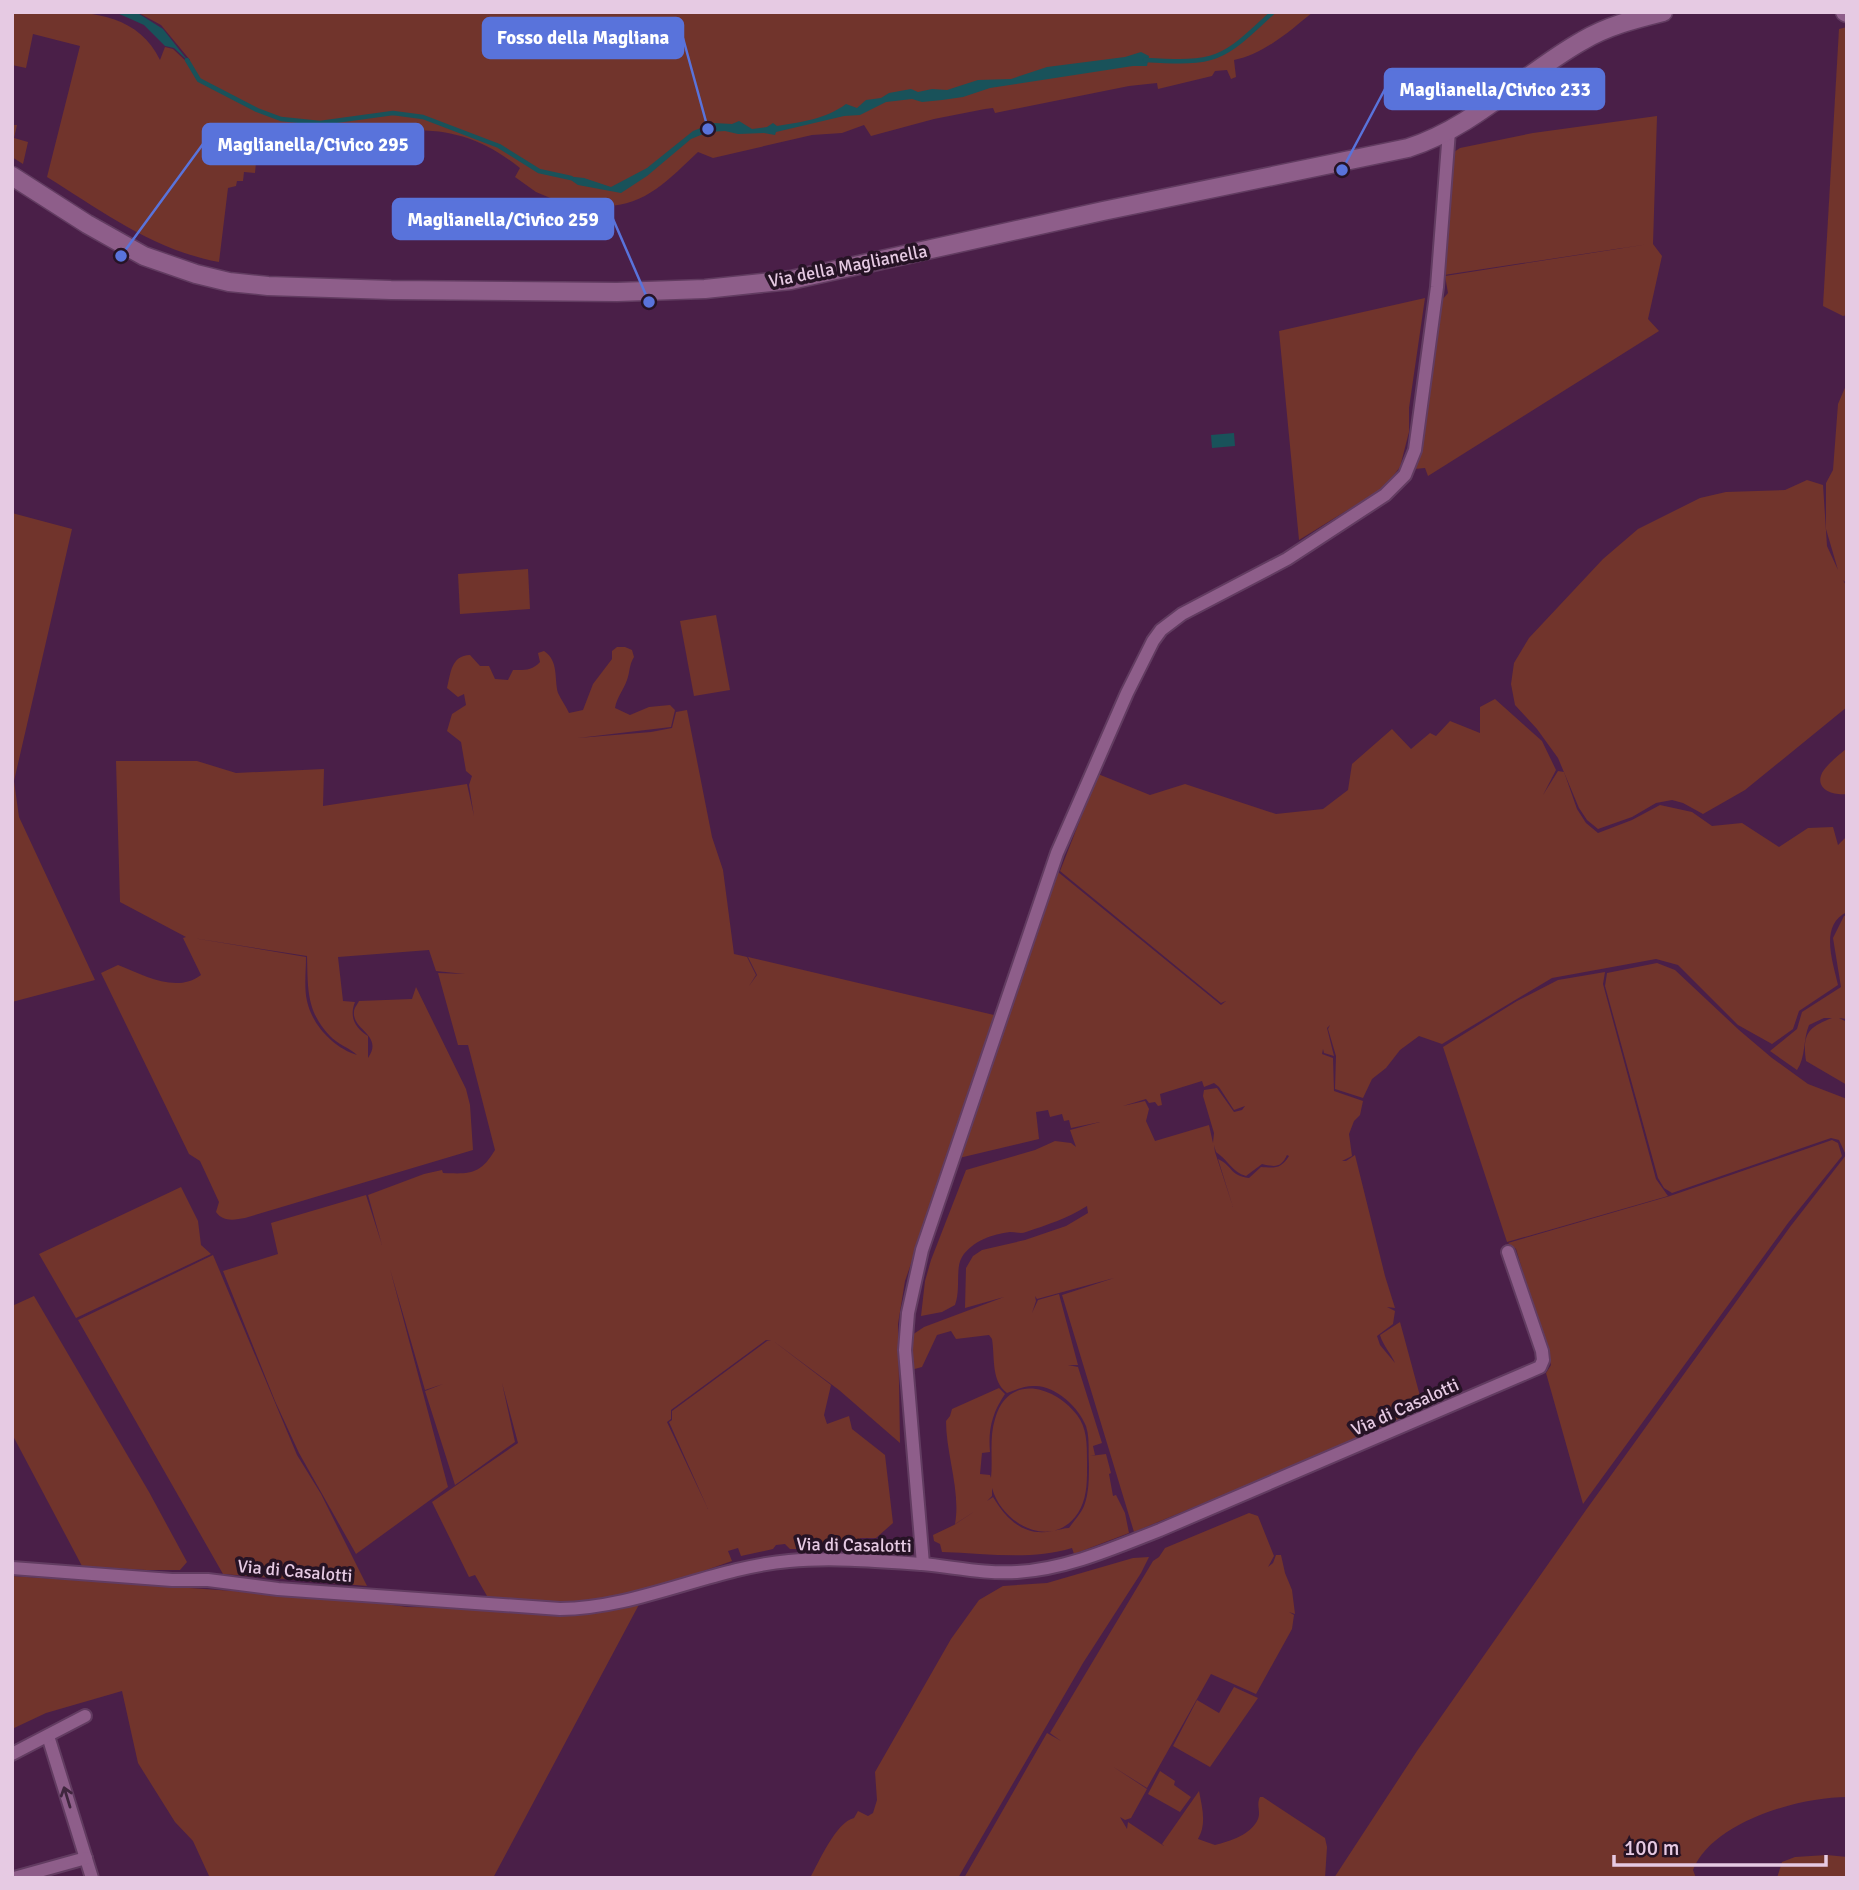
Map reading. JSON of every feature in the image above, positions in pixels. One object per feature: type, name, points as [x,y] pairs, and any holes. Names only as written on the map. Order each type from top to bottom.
[{"type":"main road","name":"Via della Maglianella","points":[[12,176],[87,224],[144,256],[229,282],[391,290],[617,292],[705,289],[791,280],[1085,214],[1397,151],[1449,131],[1477,115],[1536,70],[1582,41],[1628,21],[1663,12]]},
{"type":"street","points":[[923,1564],[906,1382],[905,1340],[908,1313],[922,1250],[1057,853],[1126,693],[1161,630],[1182,614],[1287,559],[1330,533],[1385,495],[1400,482],[1408,470],[1415,450],[1437,287],[1449,131]]},
{"type":"street","name":"Via di Casalotti","points":[[12,1568],[172,1580],[208,1580],[278,1589],[560,1609],[623,1602],[775,1563],[806,1560],[923,1564],[965,1570],[1020,1572],[1055,1566],[1096,1555],[1197,1515],[1534,1371],[1542,1365],[1542,1351],[1508,1252]]},
{"type":"street","points":[[12,1754],[85,1716]]},
{"type":"street","points":[[48,1736],[92,1878]]},
{"type":"street","points":[[15,1878],[86,1857]]},
{"type":"shaded area","points":[[12,12],[75,12],[115,20],[133,28],[148,42],[160,60],[165,47],[173,49],[189,64],[190,60],[161,25],[137,12],[1313,12],[1266,47],[1234,60],[1236,77],[1231,79],[1227,70],[1215,71],[1212,76],[1158,89],[1157,83],[1129,86],[995,113],[993,108],[985,109],[871,136],[864,125],[842,133],[812,135],[713,158],[698,152],[655,190],[631,202],[603,206],[598,218],[536,192],[515,177],[520,168],[494,150],[469,139],[442,132],[412,130],[410,136],[386,136],[385,142],[343,141],[341,144],[258,141],[255,173],[244,172],[243,181],[237,181],[236,186],[228,188],[219,262],[150,239],[47,177],[80,46],[33,34],[26,68],[12,65]]},
{"type":"shaded area","points":[[115,12],[136,12],[163,29],[189,62],[174,48],[165,46],[144,25]]},
{"type":"shaded area","points":[[1847,27],[1847,315],[1843,316],[1823,306],[1839,29]]},
{"type":"shaded area","points":[[1141,52],[1149,56],[1147,66],[990,88],[963,97],[942,100],[886,102],[860,115],[844,116],[776,132],[775,135],[708,132],[691,139],[647,176],[621,193],[578,185],[565,176],[584,178],[611,187],[647,168],[693,131],[714,123],[732,124],[739,121],[752,129],[767,127],[773,123],[777,126],[786,125],[822,116],[846,104],[857,108],[866,100],[881,98],[889,93],[911,89],[918,92],[947,90],[978,80],[1011,79],[1047,67],[1125,57]]},
{"type":"shaded area","points":[[1657,116],[1653,244],[1662,256],[1648,319],[1659,331],[1428,476],[1425,468],[1414,469],[1437,306],[1448,293],[1445,276],[1649,244],[1444,275],[1448,156],[1460,148],[1533,133]]},
{"type":"shaded area","points":[[12,125],[17,125],[14,138],[28,142],[23,164],[12,157]]},
{"type":"shaded area","points":[[1425,298],[1409,408],[1409,432],[1400,467],[1385,487],[1299,540],[1279,331]]},
{"type":"shaded area","points":[[1847,383],[1847,584],[1843,580],[1847,587],[1847,707],[1745,790],[1703,814],[1672,800],[1656,803],[1632,817],[1598,829],[1587,820],[1579,808],[1558,758],[1515,705],[1511,684],[1514,663],[1529,638],[1603,559],[1638,529],[1700,498],[1726,492],[1785,490],[1807,480],[1823,485],[1827,546],[1838,570],[1826,529],[1826,483],[1833,470],[1838,404]]},
{"type":"shaded area","points":[[1234,433],[1235,446],[1212,448],[1211,435]]},
{"type":"shaded area","points":[[12,513],[72,529],[14,781],[19,817],[95,980],[12,1002]]},
{"type":"shaded area","points":[[528,569],[530,609],[460,614],[458,574]]},
{"type":"shaded area","points":[[716,615],[730,690],[694,696],[680,621]]},
{"type":"shaded area","points":[[617,647],[625,647],[632,650],[634,657],[615,708],[630,715],[649,707],[670,705],[675,710],[671,727],[578,738],[672,728],[676,712],[687,710],[712,837],[723,870],[734,954],[747,957],[756,975],[749,986],[757,975],[748,957],[994,1015],[969,1097],[905,1281],[898,1324],[900,1443],[839,1390],[772,1340],[831,1385],[824,1415],[827,1424],[849,1416],[852,1429],[885,1455],[893,1523],[876,1538],[860,1538],[864,1550],[832,1549],[831,1544],[822,1543],[822,1549],[790,1549],[785,1544],[741,1556],[738,1548],[728,1551],[732,1561],[652,1588],[589,1601],[537,1602],[487,1596],[475,1575],[469,1577],[432,1502],[518,1443],[502,1383],[515,1442],[455,1485],[425,1391],[443,1384],[425,1390],[390,1269],[448,1487],[356,1554],[299,1453],[275,1401],[223,1271],[278,1254],[271,1223],[366,1195],[382,1245],[368,1195],[424,1174],[442,1170],[443,1173],[474,1171],[490,1158],[495,1150],[468,1045],[458,1045],[438,973],[465,974],[436,971],[429,950],[338,957],[343,1001],[355,1002],[353,1017],[357,1026],[368,1036],[368,1058],[372,1044],[370,1038],[355,1018],[354,1011],[359,1001],[412,999],[416,987],[466,1089],[470,1105],[473,1150],[245,1218],[225,1219],[216,1212],[219,1202],[200,1161],[189,1154],[101,973],[118,965],[149,978],[171,983],[181,983],[201,975],[183,938],[186,937],[120,902],[116,761],[197,761],[236,773],[324,769],[323,806],[467,784],[474,816],[469,785],[472,776],[466,771],[461,742],[447,731],[452,714],[466,705],[464,694],[458,697],[447,688],[455,662],[470,655],[480,666],[489,666],[495,679],[508,680],[513,670],[537,665],[540,662],[538,653],[544,651],[552,660],[558,693],[569,713],[583,710],[593,684],[612,659],[612,651]],"holes":[[[193,938],[307,956],[310,999],[316,1017],[333,1039],[357,1055],[332,1041],[314,1019],[306,996],[306,957]],[[766,1340],[771,1341],[767,1341],[672,1411],[672,1420],[669,1422],[708,1509],[667,1422],[671,1419],[671,1410]]]},
{"type":"shaded area","points":[[1495,699],[1542,741],[1556,770],[1543,795],[1558,771],[1564,772],[1577,809],[1586,823],[1598,833],[1632,820],[1660,805],[1692,812],[1712,826],[1742,823],[1779,847],[1808,828],[1833,827],[1838,845],[1847,836],[1847,912],[1838,918],[1833,926],[1830,945],[1838,985],[1799,1011],[1793,1029],[1772,1044],[1738,1025],[1678,965],[1656,959],[1552,978],[1442,1044],[1419,1036],[1400,1050],[1386,1068],[1372,1079],[1363,1098],[1335,1089],[1336,1056],[1328,1029],[1330,1025],[1327,1028],[1334,1056],[1324,1053],[1323,1049],[1322,1054],[1333,1058],[1334,1091],[1363,1101],[1360,1115],[1354,1121],[1349,1134],[1352,1156],[1342,1161],[1355,1155],[1395,1308],[1387,1307],[1395,1311],[1393,1324],[1377,1336],[1380,1345],[1395,1363],[1380,1335],[1400,1322],[1423,1407],[1413,1415],[1370,1434],[1134,1532],[1062,1295],[1114,1278],[1037,1299],[1035,1296],[1032,1313],[1038,1300],[1059,1294],[1078,1365],[1068,1365],[1078,1367],[1102,1443],[1093,1446],[1095,1455],[1090,1456],[1106,1454],[1113,1496],[1116,1495],[1125,1513],[1129,1533],[1074,1554],[1072,1548],[1024,1555],[942,1552],[933,1535],[954,1525],[975,1511],[955,1524],[955,1486],[946,1421],[952,1409],[999,1388],[1005,1394],[992,1422],[990,1452],[982,1453],[980,1474],[990,1475],[991,1478],[992,1434],[1001,1405],[1010,1395],[1032,1388],[1056,1396],[1067,1404],[1080,1420],[1086,1442],[1084,1501],[1068,1524],[1042,1532],[1069,1528],[1083,1509],[1087,1496],[1088,1440],[1083,1419],[1065,1398],[1041,1386],[1020,1388],[1007,1393],[996,1376],[992,1339],[989,1335],[956,1339],[951,1331],[937,1335],[922,1367],[907,1371],[909,1337],[924,1327],[1004,1297],[965,1308],[966,1268],[973,1256],[982,1250],[1025,1240],[1066,1226],[1088,1213],[1087,1206],[1065,1218],[1026,1232],[1003,1233],[977,1243],[966,1251],[960,1262],[955,1305],[942,1312],[921,1316],[925,1281],[931,1260],[966,1170],[1035,1150],[1055,1141],[1071,1143],[1076,1147],[1070,1130],[1100,1122],[1071,1128],[1069,1120],[1064,1121],[1062,1114],[1050,1117],[1048,1110],[1036,1112],[1039,1139],[959,1158],[1015,988],[1058,872],[1221,1005],[1226,1001],[1221,1003],[1060,871],[1098,774],[1150,795],[1185,784],[1276,814],[1323,809],[1348,790],[1352,764],[1392,729],[1411,749],[1430,733],[1436,736],[1450,721],[1480,733],[1480,707]],"holes":[[[1202,1081],[1204,1087],[1214,1083],[1234,1110],[1245,1106],[1234,1112],[1217,1088],[1204,1090],[1203,1096],[1214,1133],[1213,1143],[1209,1125],[1155,1141],[1146,1121],[1149,1109],[1145,1101],[1123,1106],[1146,1099],[1158,1106],[1162,1105],[1160,1094]],[[1214,1145],[1216,1152],[1237,1172],[1246,1176],[1262,1164],[1277,1166],[1261,1167],[1249,1178],[1238,1175],[1218,1159],[1233,1207],[1215,1152]],[[992,1488],[1006,1513],[1029,1529],[1041,1532],[1033,1531],[1017,1525],[1004,1513],[993,1497],[987,1501],[992,1496]]]},
{"type":"shaded area","points":[[1847,748],[1847,794],[1832,793],[1821,784],[1822,773]]},
{"type":"shaded area","points":[[1847,915],[1847,1019],[1839,1018],[1847,1022],[1847,1085],[1806,1061],[1805,1044],[1809,1032],[1832,1018],[1824,1018],[1809,1025],[1797,1070],[1770,1051],[1797,1029],[1802,1012],[1841,987],[1833,938]]},
{"type":"shaded area","points":[[1657,963],[1675,970],[1739,1030],[1808,1084],[1847,1099],[1847,1797],[1782,1807],[1737,1826],[1718,1838],[1703,1853],[1693,1870],[1696,1878],[1334,1878],[1417,1751],[1586,1510],[1790,1227],[1846,1155],[1839,1140],[1831,1138],[1672,1193],[1664,1188],[1658,1178],[1605,986],[1607,973]]},
{"type":"shaded area","points":[[1605,972],[1603,984],[1656,1179],[1668,1196],[1507,1242],[1443,1047],[1517,1001],[1558,980]]},
{"type":"shaded area","points":[[1832,1140],[1838,1143],[1842,1156],[1788,1223],[1583,1504],[1546,1373],[1551,1365],[1516,1249],[1508,1243],[1670,1196]]},
{"type":"shaded area","points":[[181,1187],[198,1221],[201,1245],[211,1254],[76,1318],[39,1254]]},
{"type":"shaded area","points":[[213,1255],[297,1455],[321,1494],[367,1586],[223,1574],[78,1320]]},
{"type":"shaded area","points":[[34,1296],[187,1562],[180,1570],[82,1566],[12,1434],[12,1306]]},
{"type":"shaded area","points":[[1249,1513],[1258,1516],[1274,1556],[1268,1567],[1276,1555],[1281,1555],[1292,1590],[1295,1614],[1289,1612],[1294,1615],[1292,1629],[1256,1694],[1211,1674],[1147,1788],[1112,1766],[1147,1789],[1131,1818],[1125,1820],[1120,1817],[1127,1829],[1128,1822],[1164,1846],[1162,1844],[1199,1791],[1203,1821],[1198,1839],[1215,1845],[1245,1833],[1255,1825],[1259,1800],[1263,1797],[1325,1838],[1325,1878],[964,1878],[1047,1733],[1061,1741],[1050,1733],[1153,1561],[1165,1548]]},
{"type":"shaded area","points":[[1149,1557],[1083,1663],[958,1878],[810,1878],[841,1827],[854,1818],[858,1811],[868,1816],[873,1813],[877,1800],[875,1772],[951,1639],[979,1600],[1003,1586],[1047,1583],[1133,1558]]},
{"type":"shaded area","points":[[12,1576],[350,1599],[407,1607],[546,1609],[643,1597],[493,1878],[210,1878],[193,1841],[175,1822],[138,1763],[122,1691],[46,1713],[12,1729]]},
{"type":"shaded area","points":[[1234,1687],[1258,1698],[1210,1767],[1173,1746],[1197,1700],[1219,1713]]},
{"type":"shaded area","points":[[1160,1771],[1191,1797],[1180,1812],[1148,1794]]},
{"type":"shaded area","points":[[1795,1857],[1847,1857],[1847,1878],[1777,1878],[1782,1862]]},
{"type":"waterway","points":[[1145,60],[1188,61],[1216,56],[1241,41],[1273,12]]},
{"type":"waterway","points":[[187,60],[199,80],[257,110],[281,119],[320,123],[393,113],[423,117],[499,146],[539,171],[571,178]]},
{"type":"place","name":"Fosso della Magliana","points":[[708,129]]},
{"type":"place","name":"Maglianella/Civico 233","points":[[1342,170]]},
{"type":"place","name":"Maglianella/Civico 295","points":[[121,256]]},
{"type":"place","name":"Maglianella/Civico 259","points":[[649,302]]}]
